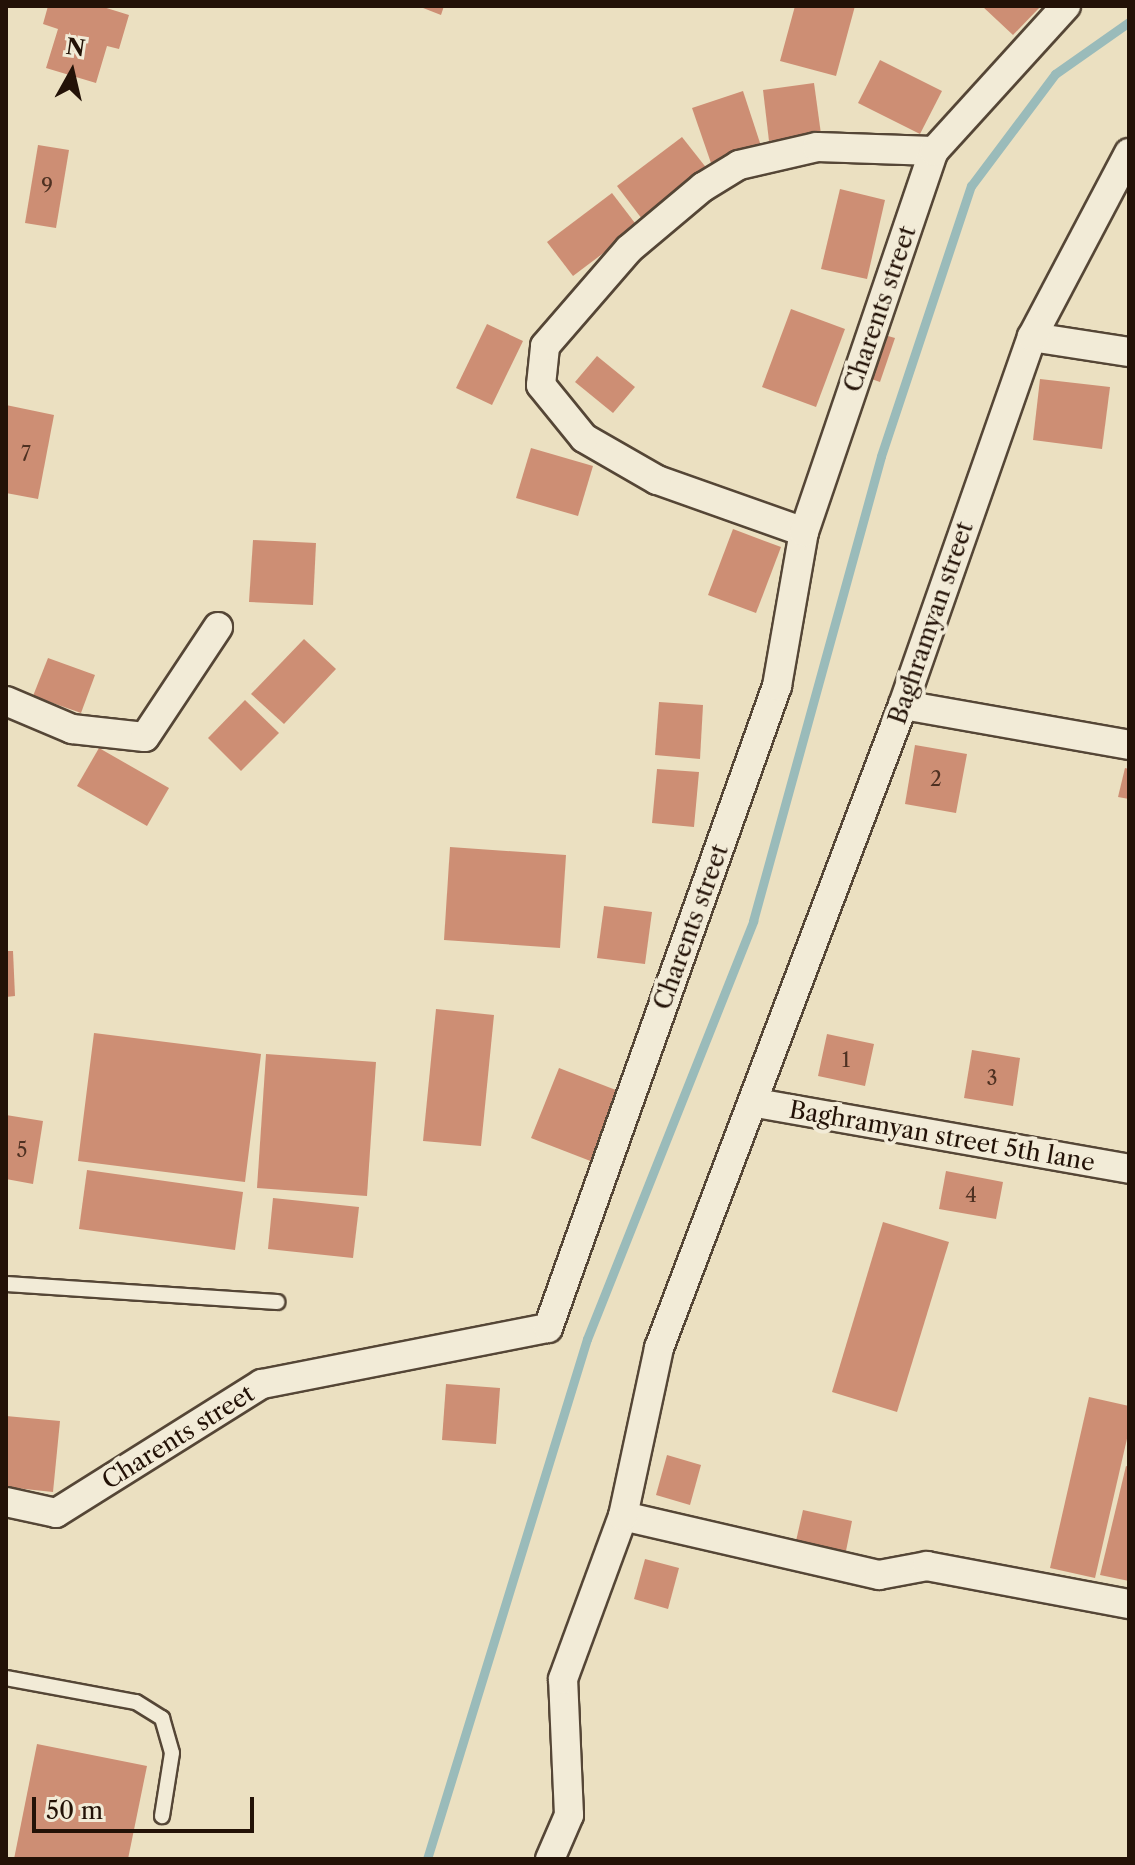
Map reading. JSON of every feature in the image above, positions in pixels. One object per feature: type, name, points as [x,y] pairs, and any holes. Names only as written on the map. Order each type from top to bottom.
[{"type":"street","name":"Charents street","points":[[6,1502],[56,1513],[262,1384],[548,1328],[777,686],[804,532],[934,151],[1066,6]]},
{"type":"street","points":[[804,532],[657,480],[584,438],[541,385],[545,346],[629,249],[703,187],[739,165],[817,147],[934,151]]},
{"type":"street","name":"Baghramyan street","points":[[550,1859],[569,1815],[563,1679],[623,1516],[659,1348],[756,1103],[903,705],[1032,337],[1129,153]]},
{"type":"street","points":[[1032,337],[1129,352]]},
{"type":"street","points":[[6,701],[72,729],[145,737],[218,627]]},
{"type":"street","points":[[903,705],[1129,745]]},
{"type":"street","name":"Baghramyan street 5th lane","points":[[756,1103],[1129,1169]]},
{"type":"street","points":[[623,1516],[879,1575],[927,1566],[1129,1604]]},
{"type":"lane","points":[[6,1284],[277,1302]]},
{"type":"lane","points":[[6,1678],[136,1702],[162,1718],[172,1753],[162,1816]]},
{"type":"building","points":[[48,6],[100,6],[129,15],[119,49],[107,46],[96,83],[46,68],[58,29],[43,24]]},
{"type":"building","points":[[418,6],[444,6],[441,15]]},
{"type":"building","points":[[795,6],[855,6],[836,76],[780,61]]},
{"type":"building","points":[[982,6],[1041,6],[1013,35]]},
{"type":"building","points":[[880,60],[942,91],[920,134],[858,103]]},
{"type":"building","points":[[814,83],[821,134],[769,141],[763,90]]},
{"type":"building","points":[[743,91],[761,146],[711,163],[692,108]]},
{"type":"building","points":[[682,137],[708,170],[642,219],[617,186]]},
{"type":"building","points":[[38,145],[69,150],[56,228],[25,223]]},
{"type":"building","points":[[840,189],[885,200],[867,279],[821,269]]},
{"type":"building","points":[[612,193],[638,227],[573,276],[547,242]]},
{"type":"building","points":[[791,309],[845,329],[816,407],[762,387]]},
{"type":"building","points":[[487,324],[523,341],[492,405],[456,388]]},
{"type":"building","points":[[881,334],[895,338],[880,382],[866,377]]},
{"type":"building","points":[[597,356],[635,387],[613,413],[575,382]]},
{"type":"building","points":[[1040,379],[1110,387],[1102,449],[1033,440]]},
{"type":"building","points":[[6,405],[54,415],[38,499],[6,493]]},
{"type":"building","points":[[531,448],[593,466],[578,516],[516,498]]},
{"type":"building","points":[[733,529],[781,547],[756,613],[708,595]]},
{"type":"building","points":[[253,540],[316,543],[313,605],[249,602]]},
{"type":"building","points":[[304,639],[336,669],[284,724],[251,694]]},
{"type":"building","points":[[48,658],[95,675],[81,713],[33,696]]},
{"type":"building","points":[[245,700],[279,733],[241,771],[208,738]]},
{"type":"building","points":[[659,702],[703,705],[700,759],[655,755]]},
{"type":"building","points":[[915,745],[967,754],[956,813],[905,804]]},
{"type":"building","points":[[99,748],[169,788],[147,826],[77,786]]},
{"type":"building","points":[[1125,768],[1129,769],[1129,799],[1118,797]]},
{"type":"building","points":[[657,769],[699,772],[694,827],[652,823]]},
{"type":"building","points":[[450,847],[566,855],[560,948],[444,940]]},
{"type":"building","points":[[604,906],[652,912],[645,964],[597,958]]},
{"type":"building","points":[[6,951],[13,951],[15,996],[6,997]]},
{"type":"building","points":[[436,1009],[494,1015],[481,1146],[423,1141]]},
{"type":"building","points":[[94,1033],[261,1054],[245,1182],[78,1161]]},
{"type":"building","points":[[827,1034],[874,1044],[865,1086],[818,1076]]},
{"type":"building","points":[[972,1050],[1020,1058],[1013,1106],[964,1098]]},
{"type":"building","points":[[266,1054],[376,1062],[367,1196],[257,1188]]},
{"type":"building","points":[[559,1068],[621,1092],[593,1162],[531,1138]]},
{"type":"building","points":[[6,1115],[43,1121],[33,1184],[6,1179]]},
{"type":"building","points":[[87,1170],[243,1192],[235,1250],[79,1229]]},
{"type":"building","points":[[946,1171],[1003,1182],[996,1219],[939,1209]]},
{"type":"building","points":[[273,1198],[359,1207],[353,1258],[268,1249]]},
{"type":"building","points":[[883,1222],[949,1242],[897,1412],[832,1392]]},
{"type":"building","points":[[446,1384],[500,1388],[496,1444],[442,1440]]},
{"type":"building","points":[[1089,1397],[1129,1406],[1129,1430],[1095,1578],[1050,1568]]},
{"type":"building","points":[[6,1416],[60,1421],[53,1492],[6,1487]]},
{"type":"building","points":[[667,1455],[701,1465],[690,1505],[656,1495]]},
{"type":"building","points":[[1126,1466],[1129,1467],[1129,1581],[1100,1575]]},
{"type":"building","points":[[803,1510],[852,1521],[846,1551],[796,1541]]},
{"type":"building","points":[[645,1559],[679,1568],[668,1609],[634,1599]]},
{"type":"building","points":[[37,1744],[147,1766],[128,1859],[14,1859]]},
{"type":"waterway","points":[[427,1859],[587,1339],[753,921],[881,456],[971,186],[1055,74],[1129,22]]}]
